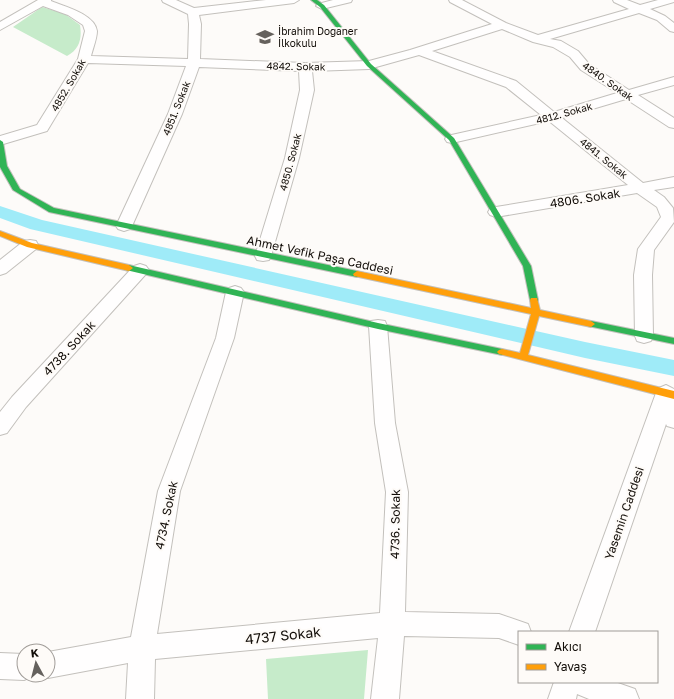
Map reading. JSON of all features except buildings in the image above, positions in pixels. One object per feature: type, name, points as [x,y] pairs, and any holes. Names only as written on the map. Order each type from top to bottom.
[{"type":"street","points":[[167,0],[193,12],[294,0]]},
{"type":"street","points":[[318,3],[347,0]]},
{"type":"street","name":"4840. Sokak","points":[[454,0],[502,26],[563,47],[574,54],[585,67],[628,96],[674,124]]},
{"type":"street","points":[[618,0],[661,18],[674,29]]},
{"type":"street","points":[[538,39],[638,8],[670,0]]},
{"type":"street","points":[[0,27],[44,1]]},
{"type":"street","name":"4852. Sokak","points":[[0,142],[42,128],[84,59],[91,31],[88,23],[72,13],[44,1]]},
{"type":"street","points":[[318,3],[369,65],[452,139],[496,212],[526,266],[535,315],[524,354]]},
{"type":"street","name":"4851. Sokak","points":[[124,226],[175,114],[194,63],[195,24],[193,12]]},
{"type":"street","name":"4842. Sokak","points":[[84,59],[306,67],[369,65],[419,52],[502,26]]},
{"type":"street","name":"4841. Sokak","points":[[419,52],[506,82],[553,116],[668,209],[669,217],[660,232],[646,249],[643,275],[644,336]]},
{"type":"street","name":"4850. Sokak","points":[[263,256],[292,158],[307,90],[306,67]]},
{"type":"street","name":"4812. Sokak","points":[[452,139],[553,116],[628,96],[674,81]]},
{"type":"street","name":"Ahmet Vefik Paşa Caddesi","points":[[0,142],[3,166],[17,190],[52,210],[535,315],[674,341]]},
{"type":"street","name":"4806. Sokak","points":[[496,212],[674,182]]},
{"type":"street","points":[[0,233],[30,245],[378,326],[524,354],[670,394],[674,420]]},
{"type":"street","points":[[0,269],[30,245]]},
{"type":"street","name":"4738. Sokak","points":[[0,427],[19,402],[140,270]]},
{"type":"street","name":"4734. Sokak","points":[[140,699],[142,648],[168,491],[225,338],[235,292]]},
{"type":"street","name":"4736. Sokak","points":[[378,326],[385,423],[397,492],[392,624],[385,699]]},
{"type":"street","name":"Yasemin Caddesi","points":[[582,631],[670,394]]},
{"type":"street","name":"4737 Sokak","points":[[56,664],[142,648],[392,624],[499,626],[518,633]]},
{"type":"street","points":[[0,666],[16,667]]},
{"type":"street","points":[[562,699],[567,683]]},
{"type":"street","points":[[583,683],[625,699]]},
{"type":"green space","points":[[42,7],[65,14],[80,25],[81,34],[79,43],[75,50],[67,56],[13,27]]},
{"type":"green space","points":[[368,650],[364,699],[268,699],[266,659]]},
{"type":"waterway","points":[[0,211],[37,225],[585,350],[674,368]]},
{"type":"traffic: fast","points":[[314,0],[322,6],[369,65],[452,139],[527,266],[534,300]]},
{"type":"traffic: fast","points":[[0,142],[3,166],[17,190],[52,210],[357,274]]},
{"type":"traffic: fast","points":[[129,268],[378,326],[502,352]]},
{"type":"traffic: fast","points":[[591,324],[674,341]]},
{"type":"traffic: slow","points":[[0,233],[30,245],[129,268]]},
{"type":"traffic: slow","points":[[357,274],[591,324]]},
{"type":"traffic: slow","points":[[523,357],[536,312],[534,300]]},
{"type":"traffic: slow","points":[[502,352],[674,395]]},
{"type":"place","name":"İbrahim Doğaner İlkokulu","points":[[265,37]]}]
